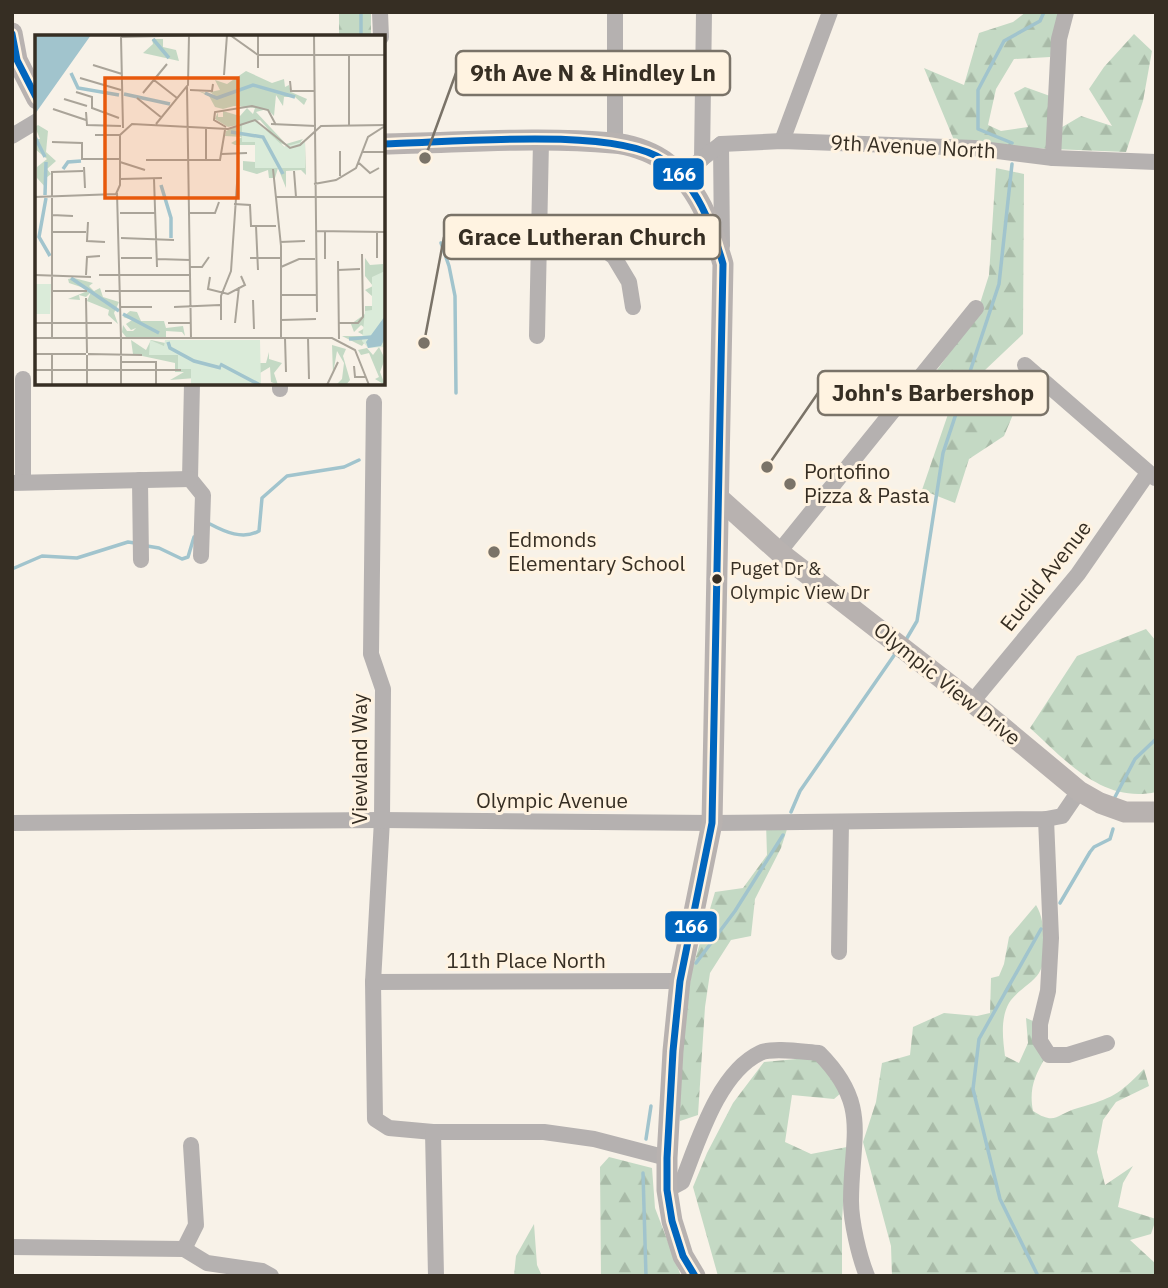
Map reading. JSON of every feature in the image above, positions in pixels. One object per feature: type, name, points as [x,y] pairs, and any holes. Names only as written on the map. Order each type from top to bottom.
[{"type":"main road","points":[[12,33],[17,60],[35,95]]},
{"type":"main road","points":[[385,144],[541,141],[615,143],[660,159],[681,175],[713,226],[723,264],[712,823],[680,981],[667,1158],[667,1190],[673,1221],[683,1256],[695,1276]]},
{"type":"main road","name":"Olympic View Drive","points":[[719,498],[779,552],[972,702],[1079,791],[1100,803],[1125,812],[1156,812]]},
{"type":"main road","points":[[718,549],[734,537],[760,534]]},
{"type":"street","points":[[380,12],[381,35]]},
{"type":"street","points":[[615,12],[615,143]]},
{"type":"street","points":[[702,159],[704,12]]},
{"type":"street","points":[[782,141],[830,12]]},
{"type":"street","points":[[1054,158],[1059,39],[1066,12]]},
{"type":"street","points":[[12,136],[35,122]]},
{"type":"street","points":[[537,336],[541,141]]},
{"type":"street","name":"9th Avenue North","points":[[721,144],[782,141],[974,148],[1054,158],[1156,162]]},
{"type":"street","points":[[681,175],[721,144]]},
{"type":"street","points":[[721,144],[723,264]]},
{"type":"street","points":[[539,229],[587,237],[614,257],[629,282],[632,307]]},
{"type":"street","points":[[779,552],[973,319]]},
{"type":"street","points":[[1025,365],[1152,476]]},
{"type":"street","points":[[23,379],[18,482],[190,479]]},
{"type":"street","points":[[192,385],[190,479],[203,495],[201,556]]},
{"type":"street","name":"Viewland Way","points":[[374,402],[371,654],[383,689],[382,820],[373,982],[375,1119],[389,1128],[433,1132]]},
{"type":"street","name":"Euclid Avenue","points":[[972,702],[1077,574],[1152,476]]},
{"type":"street","points":[[140,480],[141,560]]},
{"type":"street","points":[[1079,791],[1062,816],[1046,820],[1051,938],[1048,991],[1040,1024],[1040,1041],[1049,1055],[1068,1055],[1107,1043]]},
{"type":"street","name":"Olympic Avenue","points":[[12,823],[1046,820]]},
{"type":"street","points":[[839,952],[841,822]]},
{"type":"street","name":"11th Place North","points":[[373,982],[680,981]]},
{"type":"street","points":[[667,1190],[682,1182],[723,1088],[744,1065],[761,1052],[820,1053],[833,1066],[851,1098],[856,1125],[851,1205],[867,1276]]},
{"type":"street","points":[[436,1276],[433,1132],[544,1132],[594,1139],[667,1158]]},
{"type":"street","points":[[184,1249],[196,1225],[191,1144]]},
{"type":"street","points":[[12,1247],[184,1249],[207,1263],[262,1270],[271,1276]]},
{"type":"green space","points":[[339,12],[371,12],[371,35],[339,35]]},
{"type":"green space","points":[[1026,12],[1062,12],[1050,57],[1014,59],[996,89],[988,125],[1001,131],[1028,127],[1014,93],[1025,87],[1050,96],[1047,136],[1081,116],[1112,126],[1089,89],[1104,67],[1134,34],[1152,51],[1143,101],[1126,152],[956,145],[924,68],[964,85],[979,33],[1013,22]]},
{"type":"green space","points":[[996,168],[1024,174],[1023,334],[984,371],[988,400],[1017,405],[1004,436],[969,459],[955,503],[922,490],[958,385],[932,377],[976,316],[989,275]]},
{"type":"green space","points":[[1146,629],[1156,641],[1156,792],[1137,794],[1119,792],[1086,776],[1030,728],[1077,656]]},
{"type":"green space","points":[[766,823],[788,826],[781,848],[755,899],[751,936],[731,940],[710,973],[705,1007],[698,1115],[680,1121],[680,1047],[692,970],[715,892],[743,888],[767,855]]},
{"type":"green space","points":[[1036,905],[1044,928],[1044,958],[1039,973],[1012,999],[1006,1009],[1003,1030],[1005,1056],[1019,1063],[1028,1043],[1026,1018],[1033,1021],[1044,1060],[1033,1084],[1033,1111],[1047,1118],[1114,1094],[1144,1069],[1149,1086],[1116,1102],[1103,1120],[1097,1152],[1105,1185],[1133,1166],[1123,1183],[1118,1207],[1156,1219],[1151,1234],[1130,1240],[1156,1264],[1156,1276],[892,1276],[891,1246],[863,1142],[876,1102],[882,1063],[910,1055],[913,1027],[944,1013],[977,1016],[990,1013],[991,978],[999,976],[1009,937]]},
{"type":"green space","points":[[818,1057],[841,1093],[834,1099],[792,1095],[785,1142],[811,1154],[847,1147],[842,1220],[842,1276],[718,1276],[693,1187],[707,1153],[733,1103],[764,1062]]},
{"type":"green space","points":[[609,1157],[652,1168],[655,1208],[681,1276],[601,1276],[600,1167]]},
{"type":"green space","points":[[534,1224],[537,1265],[542,1276],[514,1276],[516,1256]]},
{"type":"waterway","points":[[361,12],[361,35]]},
{"type":"waterway","points":[[1012,143],[978,129],[978,90],[1004,41],[1040,21],[1044,12]]},
{"type":"waterway","points":[[907,638],[917,621],[943,453],[999,284],[1012,164]]},
{"type":"waterway","points":[[441,243],[455,296],[456,393]]},
{"type":"waterway","points":[[210,524],[240,535],[253,534],[259,531],[262,498],[287,476],[344,467],[359,460]]},
{"type":"waterway","points":[[147,546],[159,548],[182,559],[188,557],[194,537]]},
{"type":"waterway","points":[[12,569],[42,556],[77,558],[128,542],[135,543]]},
{"type":"waterway","points":[[791,812],[800,791],[895,654]]},
{"type":"waterway","points":[[1115,797],[1135,759],[1156,739]]},
{"type":"waterway","points":[[1060,903],[1090,852],[1110,839],[1113,829]]},
{"type":"waterway","points":[[696,963],[735,911],[783,835]]},
{"type":"waterway","points":[[1038,1276],[1000,1199],[973,1089],[979,1039],[1041,929]]},
{"type":"waterway","points":[[646,1139],[651,1106]]},
{"type":"waterway","points":[[643,1173],[646,1276]]},
{"type":"transit line","name":"166","points":[[12,34],[17,60],[35,95]]},
{"type":"transit line","name":"166","points":[[385,144],[529,139],[608,143],[640,150],[663,160],[694,193],[708,220],[723,264],[712,823],[680,981],[667,1158],[667,1190],[672,1221],[683,1256],[695,1276]]},
{"type":"place","name":"9th Ave N & Hindley Ln","points":[[425,158]]},
{"type":"place","name":"Grace Lutheran Church","points":[[424,343]]},
{"type":"place","name":"John's Barbershop","points":[[767,467]]},
{"type":"place","name":"Portofino Pizza & Pasta","points":[[790,484]]},
{"type":"place","name":"Edmonds Elementary School","points":[[494,552]]},
{"type":"place","name":"Puget Dr & Olympic View Dr","points":[[717,579]]}]
